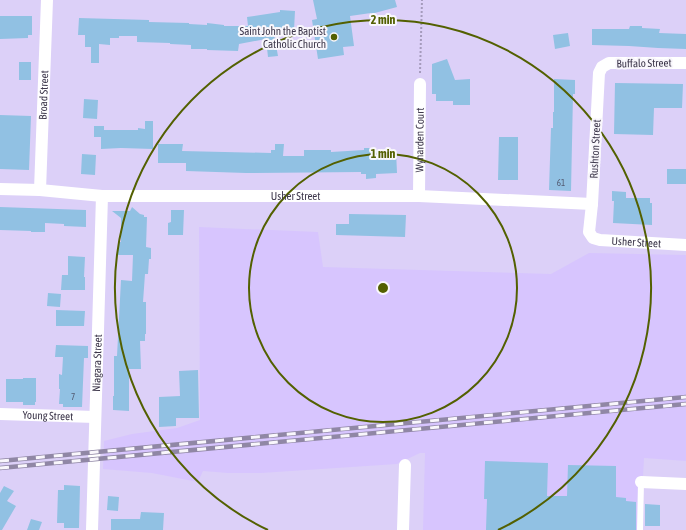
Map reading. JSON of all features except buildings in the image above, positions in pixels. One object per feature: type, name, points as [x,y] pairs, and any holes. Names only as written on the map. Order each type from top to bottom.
[{"type":"street","name":"Broad Street","points":[[40,190],[47,0]]},
{"type":"street","name":"Buffalo Street","points":[[602,66],[609,64],[686,63]]},
{"type":"street","name":"Rushton Street","points":[[589,232],[592,204],[599,73],[602,66]]},
{"type":"street","name":"Wynarden Court","points":[[419,196],[420,84]]},
{"type":"street","name":"Usher Street","points":[[0,189],[40,190],[102,196],[419,196],[592,204]]},
{"type":"street","name":"Niagara Street","points":[[92,530],[102,196]]},
{"type":"street","name":"Usher Street","points":[[589,232],[593,238],[600,240],[686,245]]},
{"type":"street","name":"Young Street","points":[[0,414],[95,417]]},
{"type":"street","points":[[403,530],[405,465]]},
{"type":"street","points":[[641,482],[686,484]]},
{"type":"lane","points":[[640,530],[641,482]]},
{"type":"path","points":[[420,84],[422,0]]},
{"type":"shaded area","points":[[199,227],[318,232],[323,267],[551,274],[589,253],[686,255],[686,461],[644,458],[640,530],[423,530],[425,453],[420,453],[397,464],[261,473],[203,471],[198,482],[152,473],[103,469],[104,441],[132,434],[177,428],[200,420]]},
{"type":"railway","points":[[0,461],[686,397]]},
{"type":"railway","points":[[0,468],[686,404]]},
{"type":"place","name":"Saint John the Baptist Catholic Church","points":[[334,37]]}]
